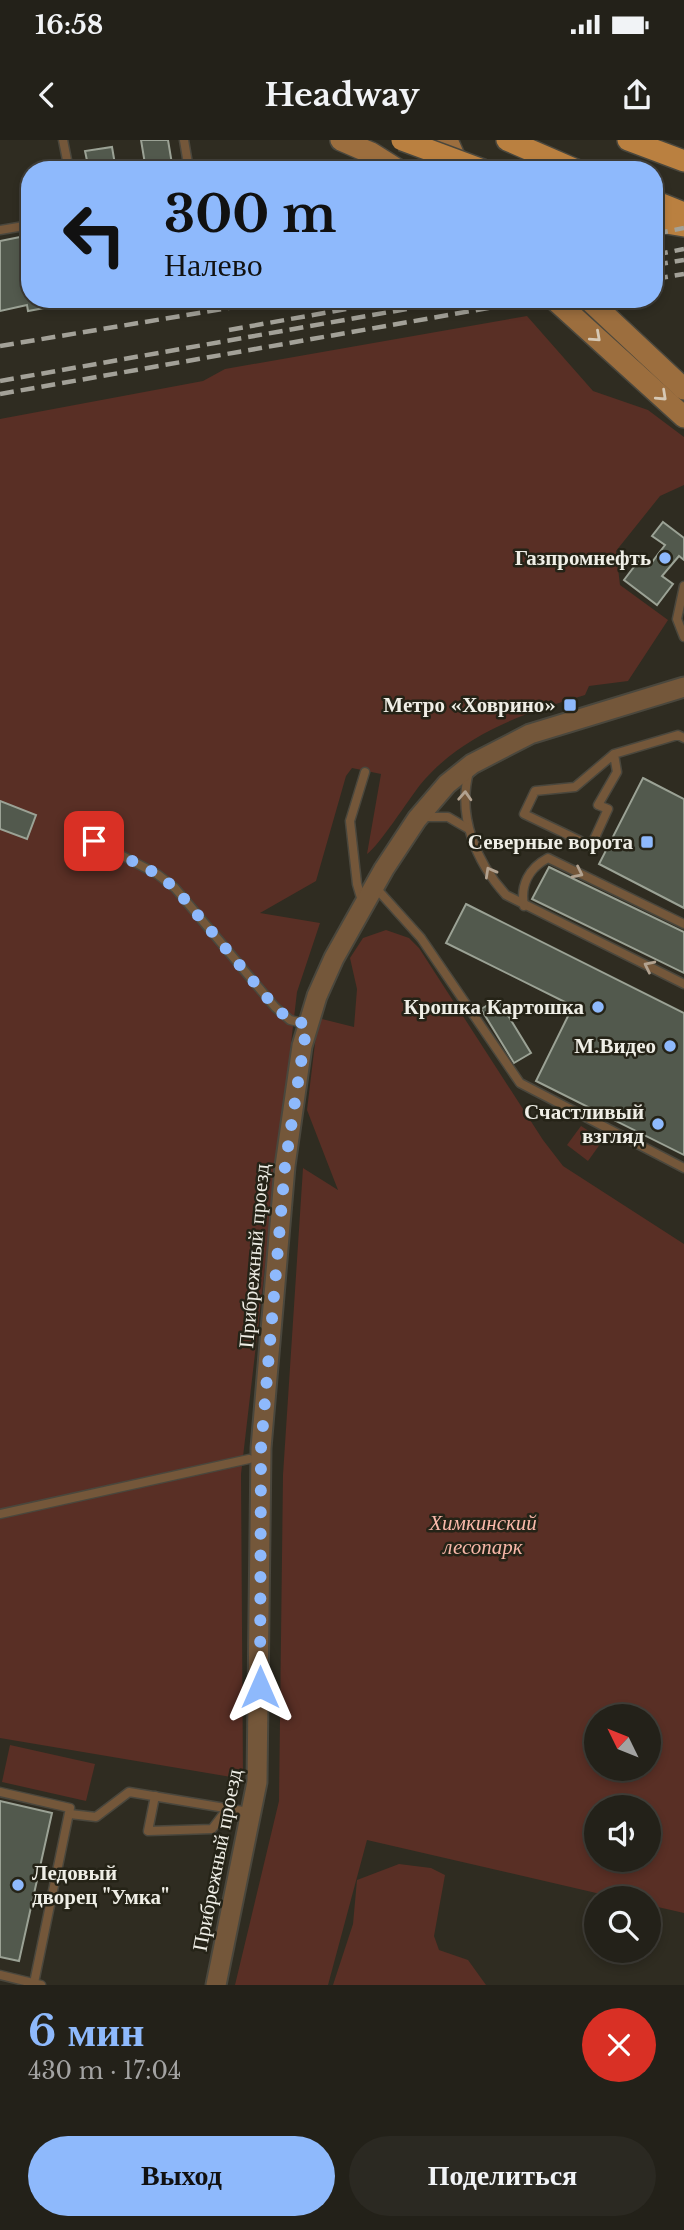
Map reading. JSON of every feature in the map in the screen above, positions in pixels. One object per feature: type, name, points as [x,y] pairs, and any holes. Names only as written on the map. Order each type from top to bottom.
[{"type":"main road","points":[[341,140],[384,161]]},
{"type":"main road","points":[[402,140],[459,161]]},
{"type":"main road","points":[[447,140],[456,161]]},
{"type":"main road","points":[[508,140],[556,161]]},
{"type":"main road","points":[[628,140],[684,161]]},
{"type":"main road","points":[[663,205],[684,213]]},
{"type":"main road","points":[[663,223],[684,226]]},
{"type":"main road","points":[[566,308],[648,369],[684,389]]},
{"type":"main road","points":[[596,308],[648,369],[684,417]]},
{"type":"street","name":"Прибрежный проезд","points":[[216,1985],[252,1812],[259,1763],[261,1448],[285,1166],[307,1024],[334,958],[363,904],[416,819],[447,784],[472,764],[550,726],[684,687]]},
{"type":"lane","points":[[64,140],[68,161]]},
{"type":"lane","points":[[184,140],[188,161]]},
{"type":"lane","points":[[0,230],[21,226]]},
{"type":"lane","points":[[684,586],[677,619],[684,637]]},
{"type":"lane","points":[[614,754],[617,772],[598,805],[608,809],[591,846],[524,814],[535,791],[575,787],[614,754],[678,735],[684,738]]},
{"type":"lane","points":[[472,764],[464,806],[467,828],[498,885],[524,906],[684,984]]},
{"type":"lane","points":[[363,904],[357,884],[350,821],[365,772]]},
{"type":"lane","points":[[416,819],[447,817],[467,828]]},
{"type":"lane","points":[[94,841],[157,874],[175,888],[275,1007],[290,1020],[307,1024]]},
{"type":"lane","points":[[524,906],[522,890],[535,865],[548,858],[684,924]]},
{"type":"lane","points":[[374,886],[421,938],[520,1083],[684,1168]]},
{"type":"lane","points":[[0,1514],[248,1459]]},
{"type":"lane","points":[[0,1792],[70,1808],[38,1984],[0,1975]]},
{"type":"lane","points":[[70,1814],[96,1817],[129,1792],[252,1812]]},
{"type":"lane","points":[[155,1796],[148,1831],[212,1829],[228,1808]]},
{"type":"green space","points":[[527,316],[593,391],[648,410],[684,437],[684,485],[660,496],[616,551],[620,585],[668,620],[628,681],[589,686],[585,695],[517,718],[455,752],[420,785],[386,833],[367,854],[381,774],[352,768],[346,776],[316,881],[260,913],[320,923],[297,992],[241,1474],[243,1779],[0,1738],[0,419],[203,381],[225,369]]},
{"type":"green space","name":"Химкинский лесопарк","points":[[386,930],[409,938],[419,948],[543,1140],[563,1166],[684,1244],[684,1913],[661,1908],[661,1886],[584,1886],[584,1890],[367,1840],[328,1985],[235,1985],[279,1801],[283,1475],[303,1168],[338,1190],[307,1110],[318,1018],[354,1027],[357,989],[350,958],[363,938]]},
{"type":"green space","points":[[581,1126],[603,1140],[588,1161],[567,1145]]},
{"type":"green space","points":[[10,1745],[95,1764],[86,1801],[2,1782]]},
{"type":"green space","points":[[399,1864],[431,1868],[445,1875],[434,1936],[439,1950],[468,1960],[486,1985],[333,1985],[353,1924],[357,1880]]},
{"type":"building","points":[[141,140],[168,140],[172,161],[144,161]]},
{"type":"building","points":[[112,147],[114,161],[87,161],[85,151]]},
{"type":"building","points":[[21,237],[21,306],[0,311],[0,241]]},
{"type":"building","points":[[663,522],[684,538],[684,560],[679,556],[662,576],[673,584],[657,605],[624,580],[640,559],[649,566],[665,545],[652,536]]},
{"type":"building","name":"Северные ворота","points":[[643,778],[684,799],[684,908],[599,864]]},
{"type":"building","points":[[0,801],[36,815],[27,839],[0,829]]},
{"type":"building","points":[[549,867],[684,932],[684,973],[532,899]]},
{"type":"building","points":[[466,904],[684,1013],[684,1155],[536,1081],[573,1006],[446,943]]},
{"type":"building","points":[[498,999],[531,1053],[514,1063],[481,1009]]},
{"type":"building","name":"Ледовый дворец \"Умка\"","points":[[0,1801],[52,1813],[19,1961],[0,1957]]},
{"type":"railway","points":[[663,232],[684,228]]},
{"type":"railway","points":[[663,253],[684,249]]},
{"type":"railway","points":[[663,264],[684,260]]},
{"type":"railway","points":[[663,278],[684,274]]},
{"type":"railway","points":[[0,346],[229,308]]},
{"type":"railway","points":[[229,330],[352,308]]},
{"type":"railway","points":[[0,381],[412,308]]},
{"type":"railway","points":[[0,394],[488,308]]},
{"type":"place","name":"Газпромнефть","points":[[665,558]]},
{"type":"place","name":"Метро «Ховрино»","points":[[570,705]]},
{"type":"place","name":"Северные ворота","points":[[647,842]]},
{"type":"place","name":"Крошка Картошка","points":[[598,1007]]},
{"type":"place","name":"М.Видео","points":[[670,1046]]},
{"type":"place","name":"Счастливый взгляд","points":[[658,1124]]},
{"type":"place","name":"Ледовый дворец \"Умка\"","points":[[18,1885]]},
{"type":"route","points":[[94,841],[157,874],[175,888],[275,1007],[290,1020],[307,1024],[285,1166],[261,1448],[260,1687]]}]
